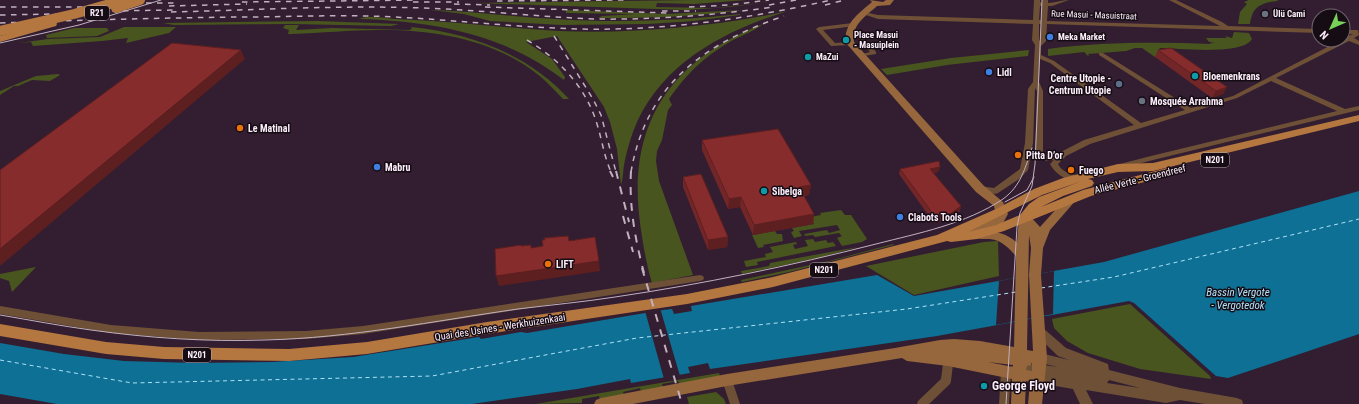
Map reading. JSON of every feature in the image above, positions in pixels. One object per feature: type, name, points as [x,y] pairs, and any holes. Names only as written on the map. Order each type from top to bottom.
[{"type":"main road","name":"R21","points":[[53,22],[124,0]]},
{"type":"main road","name":"R21","points":[[1,35],[140,0]]},
{"type":"main road","points":[[891,0],[888,4],[877,2],[851,29],[848,36],[850,43],[980,189],[999,205],[997,214]]},
{"type":"main road","points":[[1,35],[20,34],[53,22]]},
{"type":"main road","name":"Allée Verte - Groendreef","points":[[997,214],[1038,192],[1076,178],[1118,168],[1153,167],[1359,118]]},
{"type":"main road","name":"Allée Verte - Groendreef","points":[[1036,209],[1118,184],[1359,125]]},
{"type":"main road","points":[[927,131],[941,150],[997,214],[1023,232]]},
{"type":"main road","name":"N201","points":[[941,238],[977,235],[1003,228],[1025,218],[1045,199],[1076,187],[1153,167]]},
{"type":"main road","points":[[1037,248],[1045,228],[1072,199]]},
{"type":"main road","points":[[997,214],[1025,218],[1034,227],[1037,248],[1035,275],[1039,331],[1039,369],[1035,404]]},
{"type":"main road","name":"N201","points":[[957,237],[960,234],[999,220],[997,214]]},
{"type":"main road","name":"Quai des Usines - Werkhuizenkaai","points":[[0,330],[100,347],[164,353],[289,355],[367,348],[726,292],[839,266],[941,238],[997,214]]},
{"type":"main road","points":[[1018,404],[1017,366],[1022,320],[1022,255],[1025,218]]},
{"type":"main road","points":[[977,235],[1000,236],[1012,244],[1022,255]]},
{"type":"main road","points":[[895,354],[922,356],[980,346],[1017,366],[1030,361],[1039,369]]},
{"type":"main road","points":[[601,404],[727,380],[895,354],[926,347],[1017,366],[1039,369]]},
{"type":"street","points":[[980,189],[994,191],[1024,170],[1029,143],[1032,89],[1036,82],[1038,44],[1035,40],[1035,22],[1037,2],[1045,2],[1050,5],[1066,0]]},
{"type":"street","points":[[1173,0],[1220,23],[1226,28]]},
{"type":"street","points":[[1038,44],[1043,41],[1045,2]]},
{"type":"street","name":"Rue Masui - Masuistraat","points":[[868,13],[878,17],[1311,31]]},
{"type":"street","points":[[850,43],[833,45],[819,29],[851,29],[874,53],[860,56]]},
{"type":"street","points":[[1076,178],[1060,173],[1054,164],[1057,159],[1087,142],[1236,97],[1328,48]]},
{"type":"street","points":[[1101,54],[1191,111]]},
{"type":"street","points":[[1038,56],[1052,62],[1140,126]]},
{"type":"street","points":[[1272,79],[1343,111]]},
{"type":"street","points":[[1036,82],[1040,91],[1039,154],[1043,157],[1057,159]]},
{"type":"street","name":"Allée Verte - Groendreef","points":[[1118,168],[1120,166],[1151,158],[1359,108]]},
{"type":"street","name":"Quai des Usines - Werkhuizenkaai","points":[[1,311],[111,329],[135,331],[199,336],[306,335],[412,323],[700,278]]},
{"type":"street","points":[[1039,331],[1062,352],[1151,385],[1180,394],[1237,404]]},
{"type":"street","points":[[922,404],[946,381],[950,352]]},
{"type":"street","points":[[1004,404],[1017,366]]},
{"type":"street","points":[[1039,369],[1151,385]]},
{"type":"street","points":[[1039,369],[1078,384],[1166,397],[1180,394]]},
{"type":"street","points":[[727,380],[735,404]]},
{"type":"street","points":[[1078,384],[1080,393],[1087,404]]},
{"type":"green space","points":[[747,0],[694,4],[657,3],[656,7],[713,8],[770,2],[729,7],[686,10],[475,3]]},
{"type":"green space","points":[[1249,0],[1279,0],[1265,3],[1258,7],[1252,16],[1250,24],[1238,24],[1240,12],[1247,4],[1244,2]]},
{"type":"green space","points":[[431,10],[601,21],[671,20],[740,15],[694,21],[648,24],[562,25],[490,21],[464,14]]},
{"type":"green space","points":[[566,10],[667,14],[743,10],[670,17],[598,18],[602,16],[636,14],[566,13]]},
{"type":"green space","points":[[788,11],[764,19],[717,40],[676,70],[659,88],[644,108],[629,144],[621,185],[617,149],[610,122],[604,107],[557,36],[526,42],[552,59],[565,77],[564,80],[541,64],[517,51],[467,33],[414,23],[359,19],[376,17],[587,32],[645,30],[703,25],[760,17]]},
{"type":"green space","points":[[318,21],[399,24],[391,26],[292,24],[174,25],[163,23]]},
{"type":"green space","points":[[763,24],[733,40],[705,59],[690,73],[669,99],[672,105],[668,110],[662,140],[657,151],[656,161],[659,181],[693,275],[652,283],[646,261],[641,231],[638,187],[641,155],[649,126],[662,100],[680,76],[703,56],[731,39]]},
{"type":"green space","points":[[285,25],[299,25],[296,30],[332,28],[409,30],[412,29],[411,27],[455,34],[497,48],[517,58],[553,83],[569,99],[563,99],[550,85],[524,64],[505,54],[464,39],[399,30],[356,30],[288,34],[289,30],[283,28]]},
{"type":"green space","points":[[124,27],[176,27],[169,33],[126,43],[128,38],[33,46],[31,42],[19,43],[48,39],[100,37]]},
{"type":"green space","points":[[74,28],[107,28],[109,31],[97,36],[47,38],[46,35]]},
{"type":"green space","points":[[1234,32],[1249,33],[1252,39],[1246,44],[1236,48],[1194,50],[1159,48],[1166,54],[1155,57],[1142,48],[1135,48],[1126,51],[1088,54],[1089,56],[1084,52],[1048,56],[1048,49],[1089,45],[1149,43],[1211,44],[1210,43],[1215,42],[1209,42],[1206,38],[1227,38],[1225,36],[1232,38]]},
{"type":"green space","points":[[1029,50],[1028,56],[947,65],[887,75],[881,69],[951,58]]},
{"type":"green space","points":[[60,75],[50,81],[32,80],[18,86],[14,86],[0,95],[0,91],[36,76]]},
{"type":"green space","points":[[841,210],[845,215],[851,215],[867,239],[862,242],[842,246],[837,238],[842,236],[839,233],[815,237],[813,235],[805,236],[804,234],[827,230],[829,233],[840,230],[837,225],[799,231],[802,236],[794,238],[791,232],[794,231],[792,228],[814,224],[810,217],[821,215],[820,213]]},
{"type":"green space","points":[[775,231],[777,234],[782,234],[783,241],[763,245],[764,247],[758,248],[752,235]]},
{"type":"green space","points":[[813,239],[815,242],[826,240],[828,243],[833,242],[836,246],[757,262],[758,265],[746,267],[744,261],[766,257],[765,254],[773,252],[770,247],[796,242],[797,244],[793,245],[795,249],[808,246],[805,240]]},
{"type":"green space","points":[[998,241],[999,276],[914,295],[866,266],[984,242]]},
{"type":"green space","points":[[893,244],[894,245],[789,272],[742,282],[741,280],[829,261]]},
{"type":"green space","points":[[858,247],[818,258],[742,274],[741,271],[769,266],[770,263]]},
{"type":"green space","points":[[36,267],[12,292],[9,281],[0,278],[0,274]]},
{"type":"green space","points":[[1130,304],[1210,376],[1211,379],[1140,369],[1088,353],[1067,341],[1054,328],[1052,319]]},
{"type":"green space","points":[[719,373],[720,376],[680,384],[678,381],[662,384],[663,387],[641,392],[640,388],[623,392],[624,395],[600,400],[599,396],[582,399],[582,403],[536,404]]},
{"type":"green space","points":[[716,392],[724,399],[726,404],[689,404],[687,397]]},
{"type":"water","name":"Bassin Vergote - Vergotedok","points":[[1359,191],[1359,334],[1228,378],[1216,376],[1134,303],[1129,301],[937,336],[710,369],[708,363],[688,367],[690,373],[631,383],[630,379],[577,389],[472,404],[57,404],[0,394],[0,343],[64,354],[124,361],[195,363],[272,362],[353,357],[479,337],[481,339],[521,332],[527,333],[663,310],[672,309],[674,314],[692,311],[691,306],[877,275],[914,296],[1104,262]]},
{"type":"pier","points":[[1054,271],[1053,314],[996,325],[999,281]]},
{"type":"pier","points":[[660,308],[680,376],[664,379],[645,311]]},
{"type":"building","points":[[172,43],[241,50],[0,249],[0,170]]},
{"type":"building","points":[[1171,48],[1227,87],[1216,91],[1158,50]]},
{"type":"building","name":"Sibelga","points":[[778,129],[811,185],[799,187],[814,214],[754,225],[741,197],[729,199],[702,140]]},
{"type":"building","points":[[939,161],[940,167],[930,169],[961,206],[950,214],[936,218],[900,169]]},
{"type":"building","points":[[701,174],[728,237],[708,240],[707,238],[683,177]]},
{"type":"building","name":"LIFT","points":[[568,236],[569,241],[595,237],[599,261],[496,276],[495,249],[521,245],[531,245],[531,248],[543,246],[542,240],[545,240],[544,238]]},
{"type":"ferry route","points":[[1041,288],[1114,277],[1359,219]]},
{"type":"ferry route","points":[[0,360],[132,383],[432,376],[637,338],[907,309],[1016,292]]},
{"type":"tram line","points":[[0,43],[79,25],[161,0]]},
{"type":"tram line","points":[[1033,179],[1035,164],[1042,0]]},
{"type":"tram line","points":[[0,315],[80,328],[178,339],[297,339],[423,324],[518,309],[648,292],[746,274],[811,260],[942,227],[989,208],[1009,194],[1022,176],[1032,148]]},
{"type":"tram line","points":[[1005,202],[1027,190],[1033,179]]},
{"type":"tram line","points":[[1006,404],[1017,227],[1020,213],[1032,186],[1033,179]]},
{"type":"railway","points":[[242,2],[418,0]]},
{"type":"railway","points":[[497,1],[627,0]]},
{"type":"railway","points":[[689,7],[729,5],[769,0]]},
{"type":"railway","points":[[769,5],[796,0]]},
{"type":"railway","points":[[0,23],[353,16],[395,17],[552,28],[610,29],[674,26],[737,18],[831,0]]},
{"type":"railway","points":[[825,5],[845,0]]},
{"type":"railway","points":[[413,2],[459,2]]},
{"type":"railway","points":[[102,3],[176,3]]},
{"type":"railway","points":[[169,6],[247,4]]},
{"type":"railway","points":[[454,4],[490,5]]},
{"type":"railway","points":[[0,7],[107,7]]},
{"type":"railway","points":[[171,12],[328,7],[392,7],[445,9],[574,18],[640,19],[774,7]]},
{"type":"railway","points":[[485,7],[667,13]]},
{"type":"railway","points":[[101,11],[177,10]]},
{"type":"railway","points":[[662,11],[696,11]]},
{"type":"railway","points":[[0,15],[107,13]]},
{"type":"railway","points":[[631,172],[639,141],[650,114],[665,91],[684,71],[705,54],[729,39],[784,16]]},
{"type":"railway","points":[[554,36],[593,99],[601,115],[616,172]]},
{"type":"railway","points":[[527,40],[560,65],[570,75],[586,98],[599,130],[611,172]]},
{"type":"railway","points":[[610,171],[613,177]]},
{"type":"railway","points":[[616,171],[629,222]]},
{"type":"railway","points":[[631,172],[633,222],[644,273]]},
{"type":"railway","points":[[623,216],[633,252]]},
{"type":"railway","points":[[642,268],[682,404]]},
{"type":"place","name":"Ülü Cami","points":[[1265,14]]},
{"type":"place","name":"Meka Market","points":[[1050,37]]},
{"type":"place","name":"Place Masui - Masuiplein","points":[[846,40]]},
{"type":"place","name":"MaZui","points":[[808,57]]},
{"type":"place","name":"Lidl","points":[[989,72]]},
{"type":"place","name":"Bloemenkrans","points":[[1195,76]]},
{"type":"place","name":"Centre Utopie - Centrum Utopie","points":[[1119,84]]},
{"type":"place","name":"Mosquée Arrahma","points":[[1142,101]]},
{"type":"place","name":"Le Matinal","points":[[240,128]]},
{"type":"place","name":"Pitta D’or","points":[[1018,155]]},
{"type":"place","name":"Mabru","points":[[377,167]]},
{"type":"place","name":"Fuego","points":[[1071,170]]},
{"type":"place","name":"Sibelga","points":[[764,191]]},
{"type":"place","name":"Clabots Tools","points":[[900,217]]},
{"type":"place","name":"LIFT","points":[[548,264]]},
{"type":"place","name":"George Floyd","points":[[984,386]]}]
